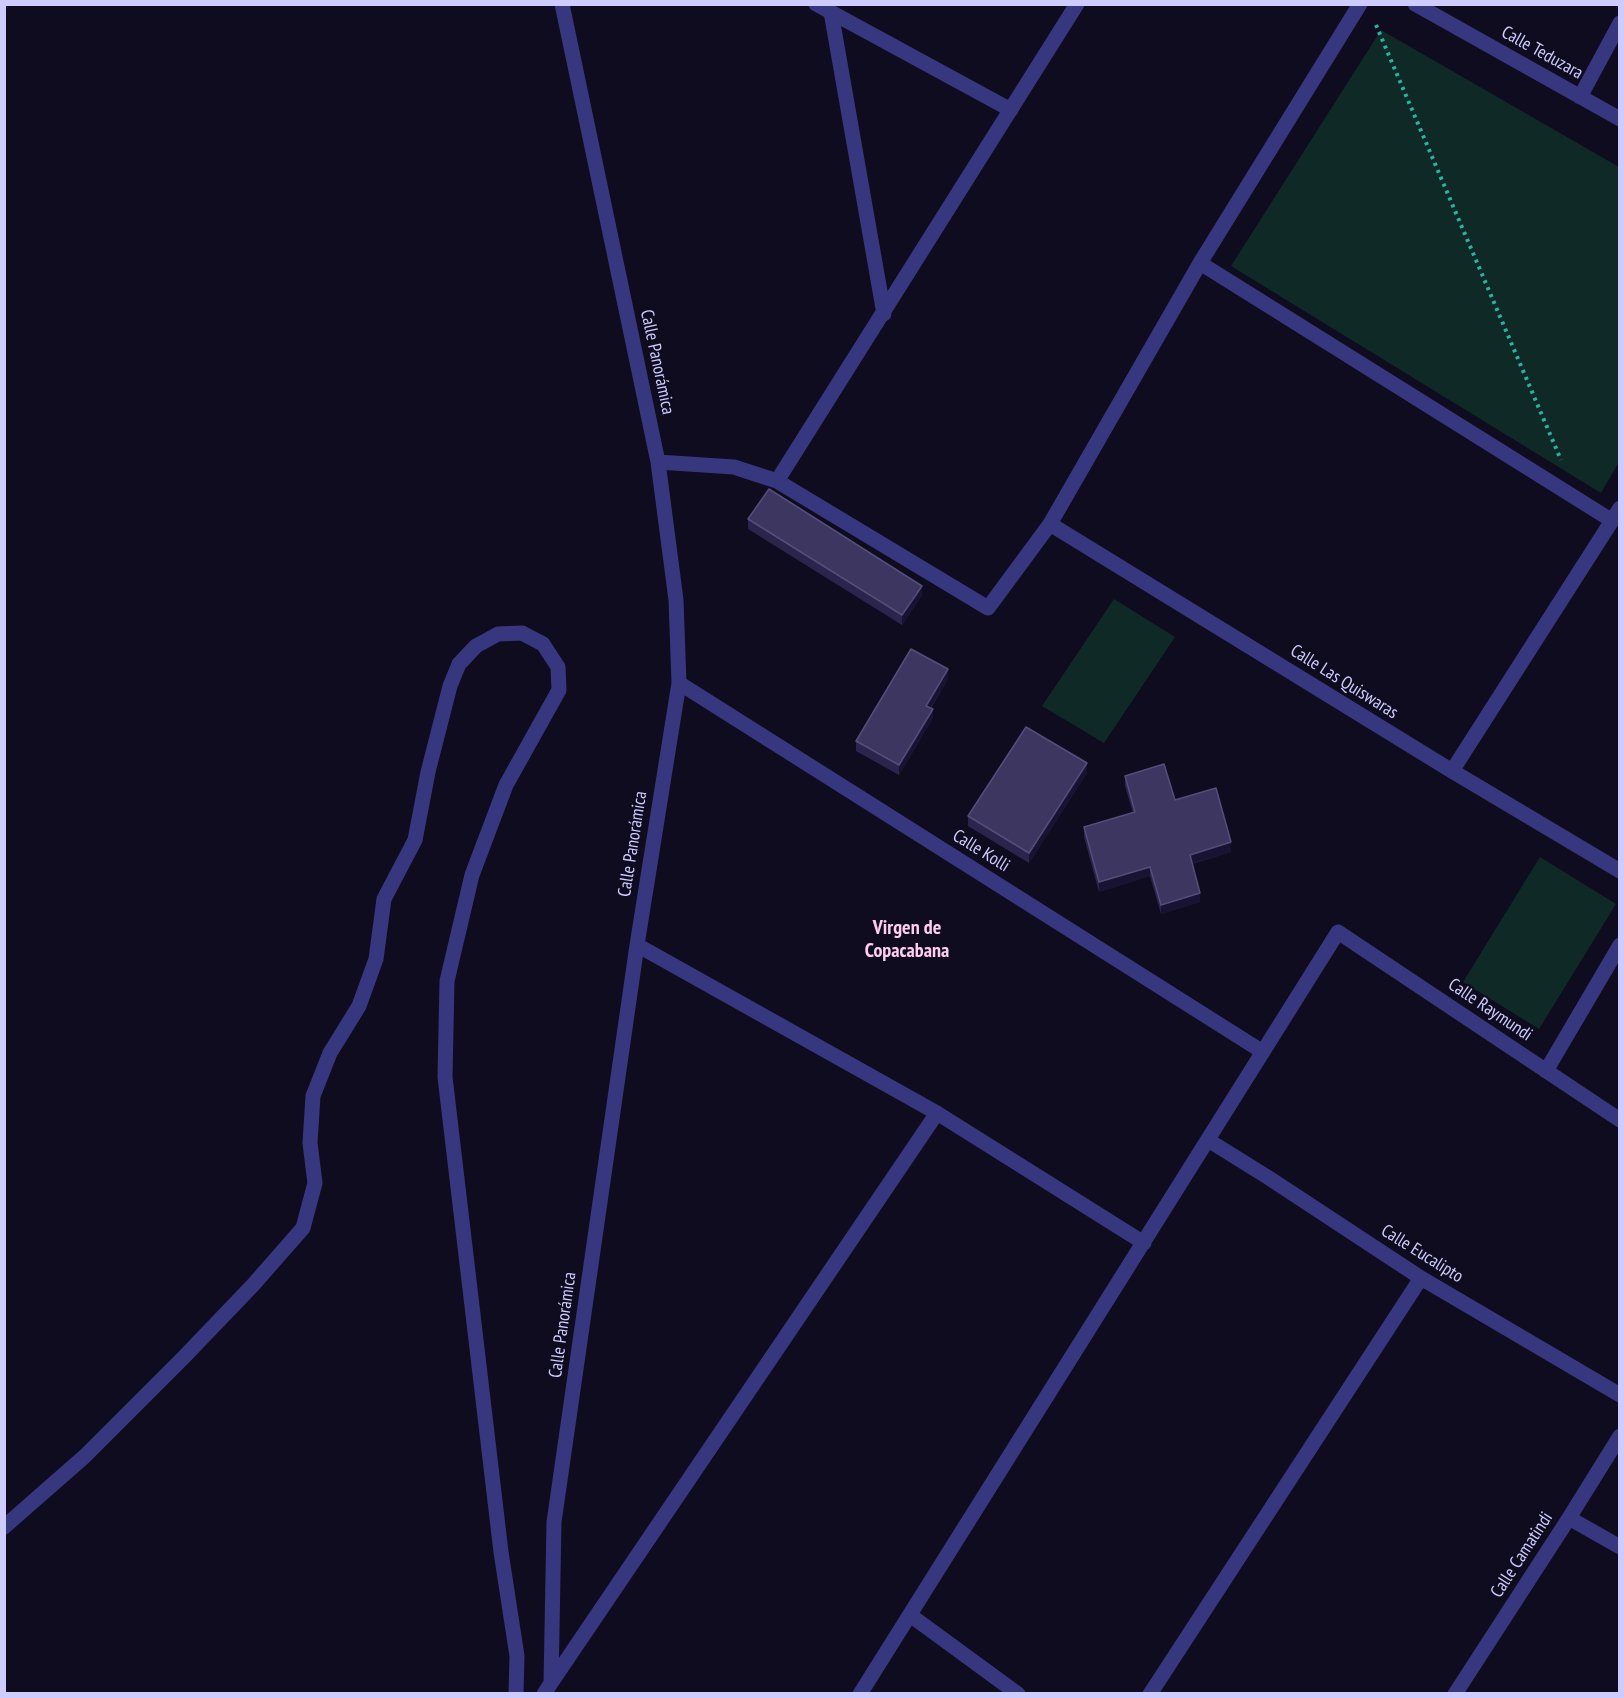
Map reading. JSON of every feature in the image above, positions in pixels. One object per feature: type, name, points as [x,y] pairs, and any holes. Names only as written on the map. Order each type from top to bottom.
[{"type":"street","name":"Calle Panorámica","points":[[547,1688],[554,1522],[637,945],[679,682],[676,600],[658,462],[562,4]]},
{"type":"street","points":[[816,4],[1011,110]]},
{"type":"street","points":[[777,481],[1077,4]]},
{"type":"street","points":[[658,462],[734,467],[777,481],[988,608],[1050,524],[1200,264],[1360,4]]},
{"type":"street","name":"Calle Teduzara","points":[[1415,4],[1620,119]]},
{"type":"street","points":[[831,12],[884,314]]},
{"type":"street","points":[[1580,97],[1620,23]]},
{"type":"street","points":[[1200,264],[1578,500],[1615,514],[1452,771]]},
{"type":"street","name":"Calle Las Quiswaras","points":[[1050,524],[1452,771],[1620,871]]},
{"type":"street","points":[[4,1527],[85,1456],[168,1373],[254,1285],[303,1228],[315,1183],[310,1143],[313,1096],[330,1053],[359,1006],[376,959],[384,899],[415,840],[428,772],[450,686],[459,664],[476,646],[498,634],[522,633],[543,644],[558,667],[559,690],[506,785],[472,875],[447,981],[445,1077],[501,1552],[517,1656],[516,1694]]},
{"type":"street","name":"Calle Kolli","points":[[679,682],[1263,1052]]},
{"type":"street","name":"Calle Raymundi","points":[[1263,1052],[1338,932],[1620,1120]]},
{"type":"street","points":[[637,945],[937,1113],[1144,1243]]},
{"type":"street","points":[[1546,1071],[1620,945]]},
{"type":"street","points":[[860,1694],[1263,1052]]},
{"type":"street","points":[[547,1688],[937,1113]]},
{"type":"street","name":"Calle Eucalipto","points":[[1208,1140],[1421,1278],[1620,1395]]},
{"type":"street","points":[[1150,1694],[1421,1278]]},
{"type":"street","name":"Calle Camatindi","points":[[1455,1694],[1620,1436]]},
{"type":"street","points":[[1569,1518],[1620,1547]]},
{"type":"street","points":[[910,1615],[1018,1694]]},
{"type":"path","points":[[1372,15],[1578,500]]},
{"type":"green space","points":[[1381,30],[1619,167],[1619,462],[1601,493],[1231,266]]},
{"type":"green space","points":[[1114,599],[1175,637],[1104,743],[1042,706]]},
{"type":"green space","points":[[1540,857],[1616,904],[1539,1029],[1463,982]]},
{"type":"building","points":[[769,489],[922,586],[902,615],[748,519]]},
{"type":"building","points":[[911,649],[948,669],[926,706],[933,709],[899,765],[856,741]]},
{"type":"building","points":[[1026,727],[1087,763],[1029,853],[968,816]]},
{"type":"building","points":[[1164,764],[1175,800],[1216,788],[1231,842],[1190,855],[1200,893],[1161,905],[1150,867],[1099,882],[1084,827],[1135,812],[1125,776]]},
{"type":"district","name":"Virgen de Copacabana","points":[[907,940]]}]
